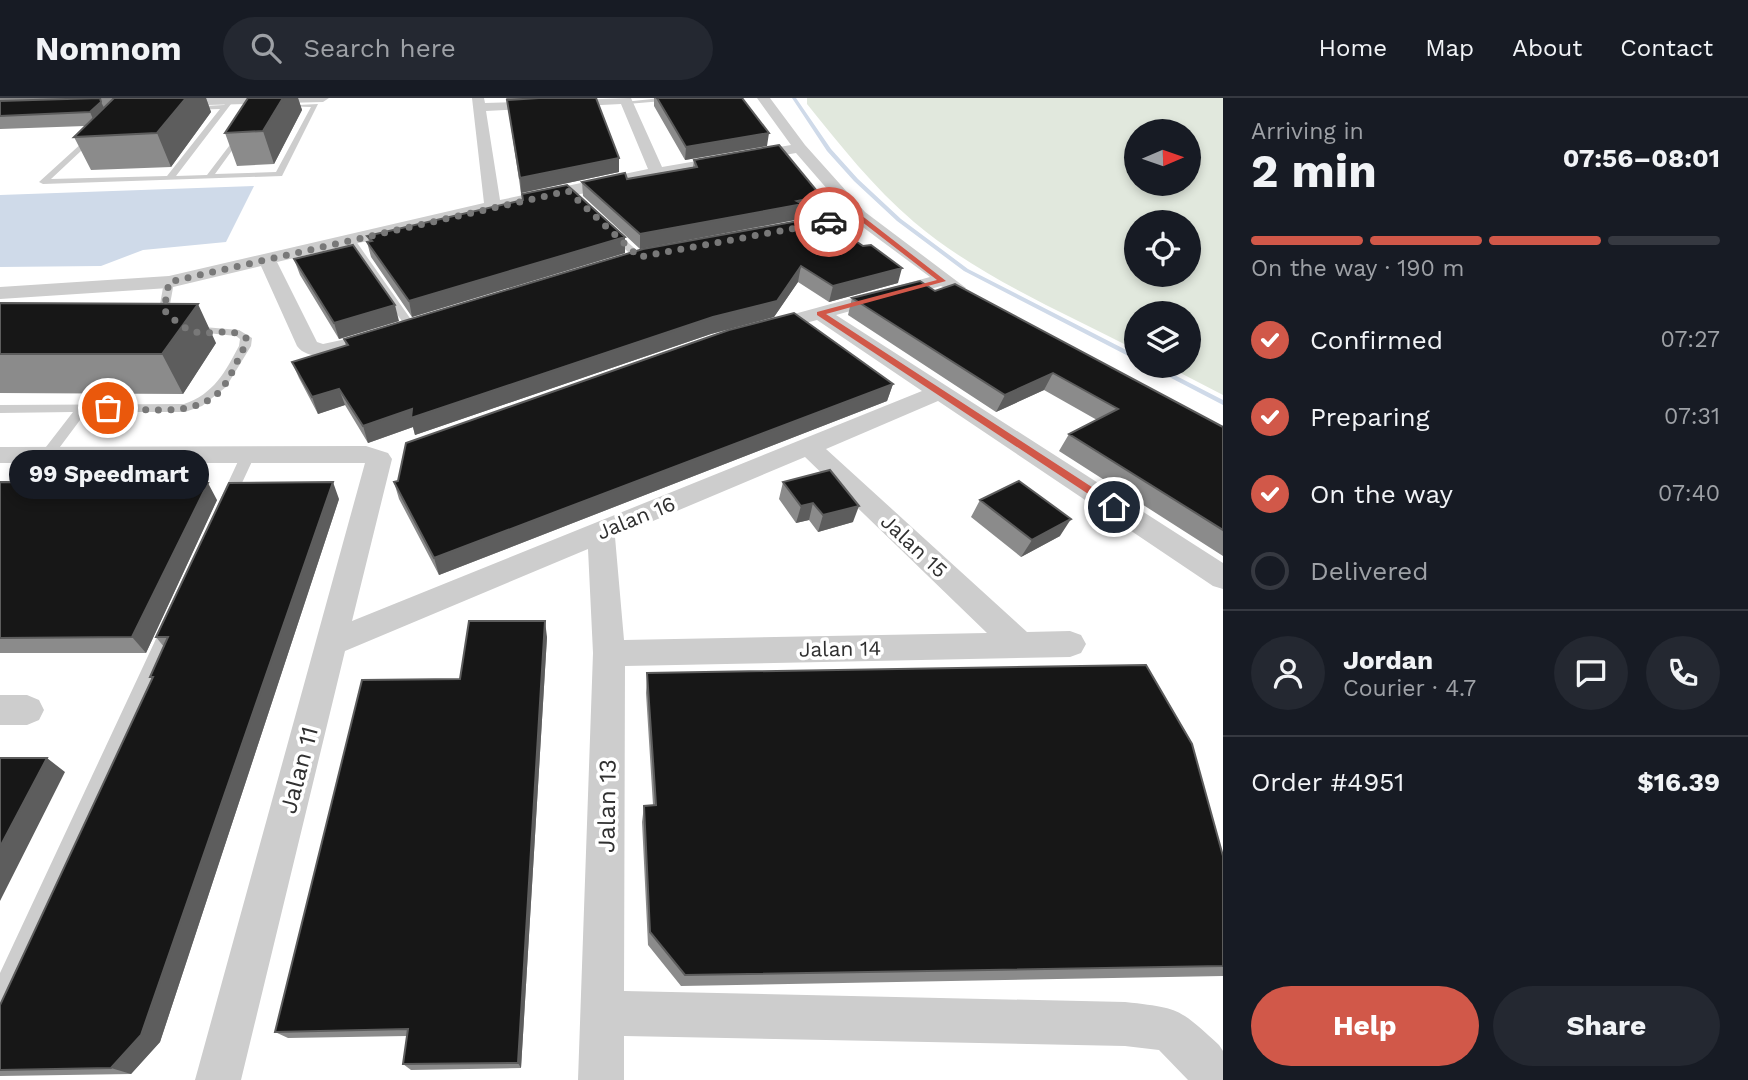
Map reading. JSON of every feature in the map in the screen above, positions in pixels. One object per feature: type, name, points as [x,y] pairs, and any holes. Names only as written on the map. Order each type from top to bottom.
[{"type":"street","points":[[161,106],[323,98]]},
{"type":"street","points":[[763,98],[800,148],[859,216],[942,281],[979,300]]},
{"type":"street","points":[[493,206],[479,102],[626,100],[657,172]]},
{"type":"street","points":[[0,293],[169,282],[493,206],[573,196],[657,172],[800,148]]},
{"type":"street","points":[[762,234],[859,216]]},
{"type":"street","points":[[615,265],[646,256]]},
{"type":"street","points":[[267,260],[308,346],[321,351],[342,348],[419,326]]},
{"type":"street","points":[[744,334],[942,281]]},
{"type":"street","points":[[820,313],[1223,578]]},
{"type":"street","name":"Jalan 16","points":[[332,643],[940,392]]},
{"type":"street","name":"Jalan 15","points":[[808,446],[1020,645]]},
{"type":"street","points":[[0,455],[248,454]]},
{"type":"street","name":"Jalan 11","points":[[218,1080],[332,643],[392,455],[248,454]]},
{"type":"street","name":"Jalan 13","points":[[601,532],[609,653],[601,1080]]},
{"type":"street","name":"Jalan 14","points":[[609,653],[1070,644]]},
{"type":"street","points":[[603,1013],[1125,1024],[1169,1029],[1203,1061],[1214,1080]]},
{"type":"lane","points":[[626,100],[696,98]]},
{"type":"lane","points":[[106,122],[43,182],[279,174],[316,105],[258,107],[263,100]]},
{"type":"lane","points":[[170,178],[228,104]]},
{"type":"lane","points":[[209,177],[244,127]]},
{"type":"lane","points":[[598,219],[646,256]]},
{"type":"lane","points":[[350,239],[419,326]]},
{"type":"lane","points":[[169,282],[172,317]]},
{"type":"lane","points":[[0,409],[184,408],[204,403],[218,393],[245,346],[246,338],[239,332],[197,332],[172,317],[150,312]]},
{"type":"lane","points":[[46,456],[83,408]]},
{"type":"lane","points":[[219,518],[248,454]]},
{"type":"lane","points":[[0,999],[178,606]]},
{"type":"shaded area","points":[[807,98],[1223,98],[1223,395],[1190,378],[1201,378],[1201,301],[1124,301],[1124,344],[1021,292],[939,242],[899,209],[845,151],[807,104]]},
{"type":"water","points":[[254,186],[226,242],[143,250],[101,266],[0,267],[0,195]]},
{"type":"building","points":[[100,98],[101,102],[90,112],[0,116],[0,101]]},
{"type":"building","points":[[114,98],[186,98],[157,133],[74,137]]},
{"type":"building","points":[[248,98],[283,98],[263,131],[225,133]]},
{"type":"building","points":[[596,98],[619,158],[520,178],[507,100]]},
{"type":"building","points":[[657,98],[742,98],[769,133],[686,147]]},
{"type":"building","points":[[779,145],[816,190],[824,195],[797,201],[803,204],[640,234],[582,182],[625,173],[627,179],[697,167],[694,160]]},
{"type":"building","points":[[567,185],[625,237],[409,301],[367,242],[372,241],[367,236],[523,200],[522,194]]},
{"type":"building","points":[[820,217],[863,246],[871,245],[902,268],[833,286],[801,266],[777,301],[713,317],[411,418],[412,409],[363,426],[339,389],[312,397],[292,362],[348,345],[344,339],[643,249]]},
{"type":"building","points":[[353,245],[395,305],[334,323],[294,259]]},
{"type":"building","points":[[920,281],[935,291],[955,284],[1124,374],[1124,378],[1131,378],[1223,427],[1223,530],[1069,434],[1118,409],[1053,373],[1005,395],[852,298]]},
{"type":"building","points":[[0,303],[198,304],[162,354],[0,354]]},
{"type":"building","points":[[794,313],[893,384],[434,558],[394,482],[398,481],[406,443],[729,330]]},
{"type":"building","points":[[830,470],[859,506],[823,515],[813,503],[801,506],[783,482]]},
{"type":"building","points":[[1019,481],[1071,519],[1032,540],[980,500]]},
{"type":"building","points":[[0,482],[208,483],[132,637],[0,638]]},
{"type":"building","points":[[333,482],[141,1035],[111,1068],[0,1070],[0,1005],[153,677],[150,677],[168,637],[156,637],[229,483]]},
{"type":"building","points":[[469,621],[545,621],[518,1063],[403,1064],[408,1029],[275,1032],[362,680],[460,679]]},
{"type":"building","points":[[1146,665],[1192,744],[1223,856],[1223,966],[685,975],[650,932],[644,806],[656,805],[647,673]]},
{"type":"building","points":[[0,758],[47,758],[0,847]]},
{"type":"waterway","points":[[794,98],[829,150],[856,180],[899,220],[966,270],[1124,352]]},
{"type":"waterway","points":[[1175,378],[1223,403]]},
{"type":"way so far","points":[[108,408],[184,408],[204,403],[218,393],[245,346],[246,338],[239,332],[197,332],[180,324],[164,310],[169,282],[568,191],[639,257],[829,222]]},
{"type":"place","name":"99 Speedmart","points":[[108,408]]},
{"type":"route","points":[[829,222],[859,216],[942,281],[820,313],[1114,507]]}]
